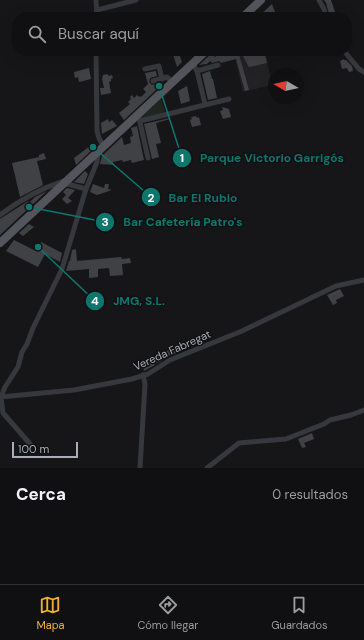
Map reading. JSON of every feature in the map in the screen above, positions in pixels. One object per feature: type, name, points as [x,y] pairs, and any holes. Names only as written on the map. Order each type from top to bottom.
[{"type":"main road","points":[[248,12],[261,0]]},
{"type":"main road","points":[[0,243],[65,181],[139,118],[172,82],[195,67],[203,56]]},
{"type":"street","points":[[96,0],[97,10],[136,0]]},
{"type":"street","points":[[318,0],[325,12]]},
{"type":"street","points":[[31,445],[3,413],[1,397],[5,387],[18,367],[22,352],[62,269],[86,189],[101,149],[97,131],[96,56]]},
{"type":"street","points":[[348,56],[359,69],[364,72]]},
{"type":"street","points":[[205,104],[195,67],[218,65]]},
{"type":"street","points":[[145,69],[159,66],[162,79]]},
{"type":"street","points":[[153,81],[167,77],[172,82]]},
{"type":"street","points":[[148,158],[139,118],[229,99]]},
{"type":"street","points":[[0,215],[17,202],[43,188],[65,181],[86,189]]},
{"type":"street","name":"Vereda Fabregat","points":[[1,397],[74,390],[132,379],[148,374],[170,360],[242,331],[336,286],[364,280]]},
{"type":"street","points":[[140,468],[145,384],[143,375]]},
{"type":"street","points":[[207,468],[239,443],[286,438],[324,424],[330,420],[364,410]]},
{"type":"shaded area","points":[[224,56],[266,56],[268,68],[268,86],[243,92],[235,59],[229,61]]},
{"type":"shaded area","points":[[161,99],[165,113],[143,119],[142,116]]},
{"type":"building","points":[[324,0],[331,0],[335,12],[329,12]]},
{"type":"building","points":[[272,4],[275,12],[263,12]]},
{"type":"building","points":[[174,56],[180,56],[182,62],[177,67]]},
{"type":"building","points":[[209,56],[239,56],[249,90],[245,91],[236,59],[221,63],[219,61],[212,63],[210,61],[207,64],[199,65]]},
{"type":"building","points":[[243,56],[265,56],[267,63],[249,67]]},
{"type":"building","points":[[344,59],[352,66],[353,71],[349,72],[347,68],[342,69],[340,61]]},
{"type":"building","points":[[89,68],[91,79],[79,82],[78,77],[75,78],[74,72]]},
{"type":"building","points":[[156,71],[157,76],[150,78],[149,82],[152,85],[155,84],[157,89],[124,120],[119,113],[130,104],[128,102],[131,99],[130,97],[132,95],[134,98],[137,95],[141,97],[146,92],[143,89],[148,84],[145,73]]},
{"type":"building","points":[[210,71],[217,98],[208,100],[202,74]]},
{"type":"building","points":[[108,74],[108,76],[112,75],[113,78],[109,82],[111,93],[101,95],[100,88],[104,88],[102,79],[103,75]]},
{"type":"building","points":[[187,86],[190,101],[181,104],[178,91]]},
{"type":"building","points":[[222,107],[229,109],[231,117],[223,119],[220,111],[223,110]]},
{"type":"building","points":[[196,116],[197,118],[199,117],[201,125],[192,127],[190,120],[192,119],[191,117]]},
{"type":"building","points":[[170,118],[156,123],[161,143],[156,144],[159,157],[152,159],[144,124]]},
{"type":"building","points":[[108,119],[109,122],[112,120],[117,126],[102,134],[101,123]]},
{"type":"building","points":[[137,126],[144,160],[132,163],[131,160],[123,162],[122,160],[113,162],[114,165],[100,164],[102,156],[122,137],[124,145],[131,143],[130,137],[133,136],[131,128]]},
{"type":"building","points":[[90,146],[93,149],[76,165],[74,158]]},
{"type":"building","points":[[44,153],[46,159],[37,161],[43,185],[20,197],[12,163],[39,157],[39,155]]},
{"type":"building","points":[[85,171],[88,174],[84,184],[74,182]]},
{"type":"building","points":[[93,184],[104,188],[105,184],[109,184],[108,189],[112,190],[97,195],[90,192]]},
{"type":"building","points":[[67,188],[75,190],[68,198],[72,201],[67,204],[62,199],[66,195],[63,192]]},
{"type":"building","points":[[47,191],[0,235],[0,219]]},
{"type":"building","points":[[29,224],[34,227],[23,236],[19,233]]},
{"type":"building","points":[[14,240],[36,251],[41,242],[62,253],[60,262],[45,254],[38,267],[6,251]]},
{"type":"building","points":[[76,249],[77,261],[121,257],[122,259],[130,258],[131,263],[122,264],[123,275],[110,276],[109,268],[98,269],[98,277],[89,278],[89,269],[66,271],[72,250]]},
{"type":"building","points":[[340,289],[344,296],[336,300],[337,303],[333,305],[327,295]]},
{"type":"building","points":[[180,346],[182,351],[168,356],[160,362],[154,363],[155,365],[144,371],[142,362],[159,357],[158,353],[175,349]]},
{"type":"building","points":[[312,433],[314,439],[304,443],[306,447],[302,448],[298,439]]},
{"type":"place","name":"Parque Victorio Garrigós","points":[[159,86]]},
{"type":"place","name":"Bar El Rubio","points":[[93,147]]},
{"type":"place","name":"Bar Cafetería Patro's","points":[[29,207]]},
{"type":"place","name":"JMG, S.L.","points":[[38,247]]}]
